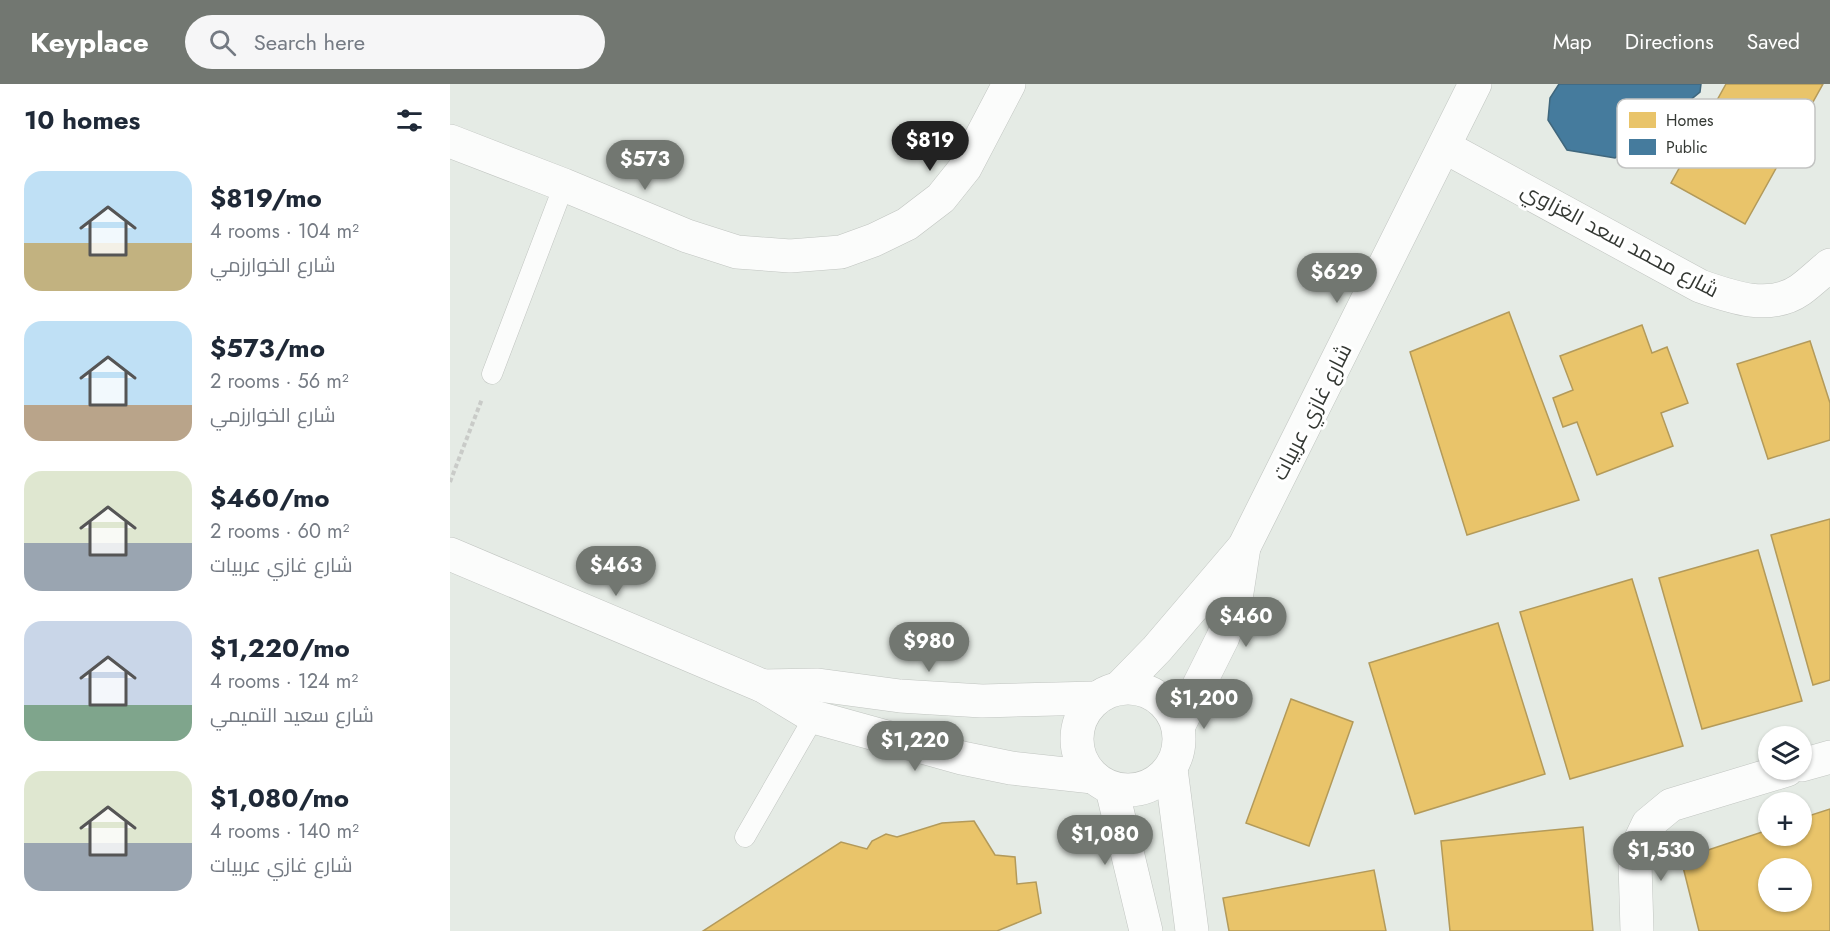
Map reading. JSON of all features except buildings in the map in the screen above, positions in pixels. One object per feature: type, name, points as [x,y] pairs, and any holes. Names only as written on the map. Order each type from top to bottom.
[{"type":"street","points":[[450,141],[687,236],[737,252],[790,256],[841,252],[874,240],[907,224],[941,198],[965,168],[1009,84]]},
{"type":"street","name":"شارع غازي عربيات","points":[[1108,693],[1157,649],[1244,547],[1475,84]]},
{"type":"street","name":"شارع محمد سعد الغزاوي","points":[[1444,147],[1700,286],[1735,298],[1772,301],[1798,291],[1830,265]]},
{"type":"street","name":"شارع غازي عربيات","points":[[1179,725],[1223,637],[1236,599],[1244,547]]},
{"type":"street","points":[[450,554],[763,686],[814,717],[962,758],[1102,783],[1134,791],[1155,784],[1171,769],[1180,748],[1179,725],[1170,708],[1156,695],[1138,688],[1108,693],[982,701],[900,696],[818,686],[763,686]]},
{"type":"street","points":[[1108,693],[1084,711],[1078,727],[1077,746],[1082,763],[1102,783],[1146,931]]},
{"type":"street","points":[[1812,762],[1830,757]]},
{"type":"street","points":[[1171,769],[1192,931]]},
{"type":"street","points":[[1637,931],[1635,863],[1639,843],[1648,824],[1671,805],[1758,779]]},
{"type":"lane","points":[[492,374],[564,185]]},
{"type":"lane","points":[[745,837],[814,717]]},
{"type":"path","points":[[450,482],[492,374]]}]
